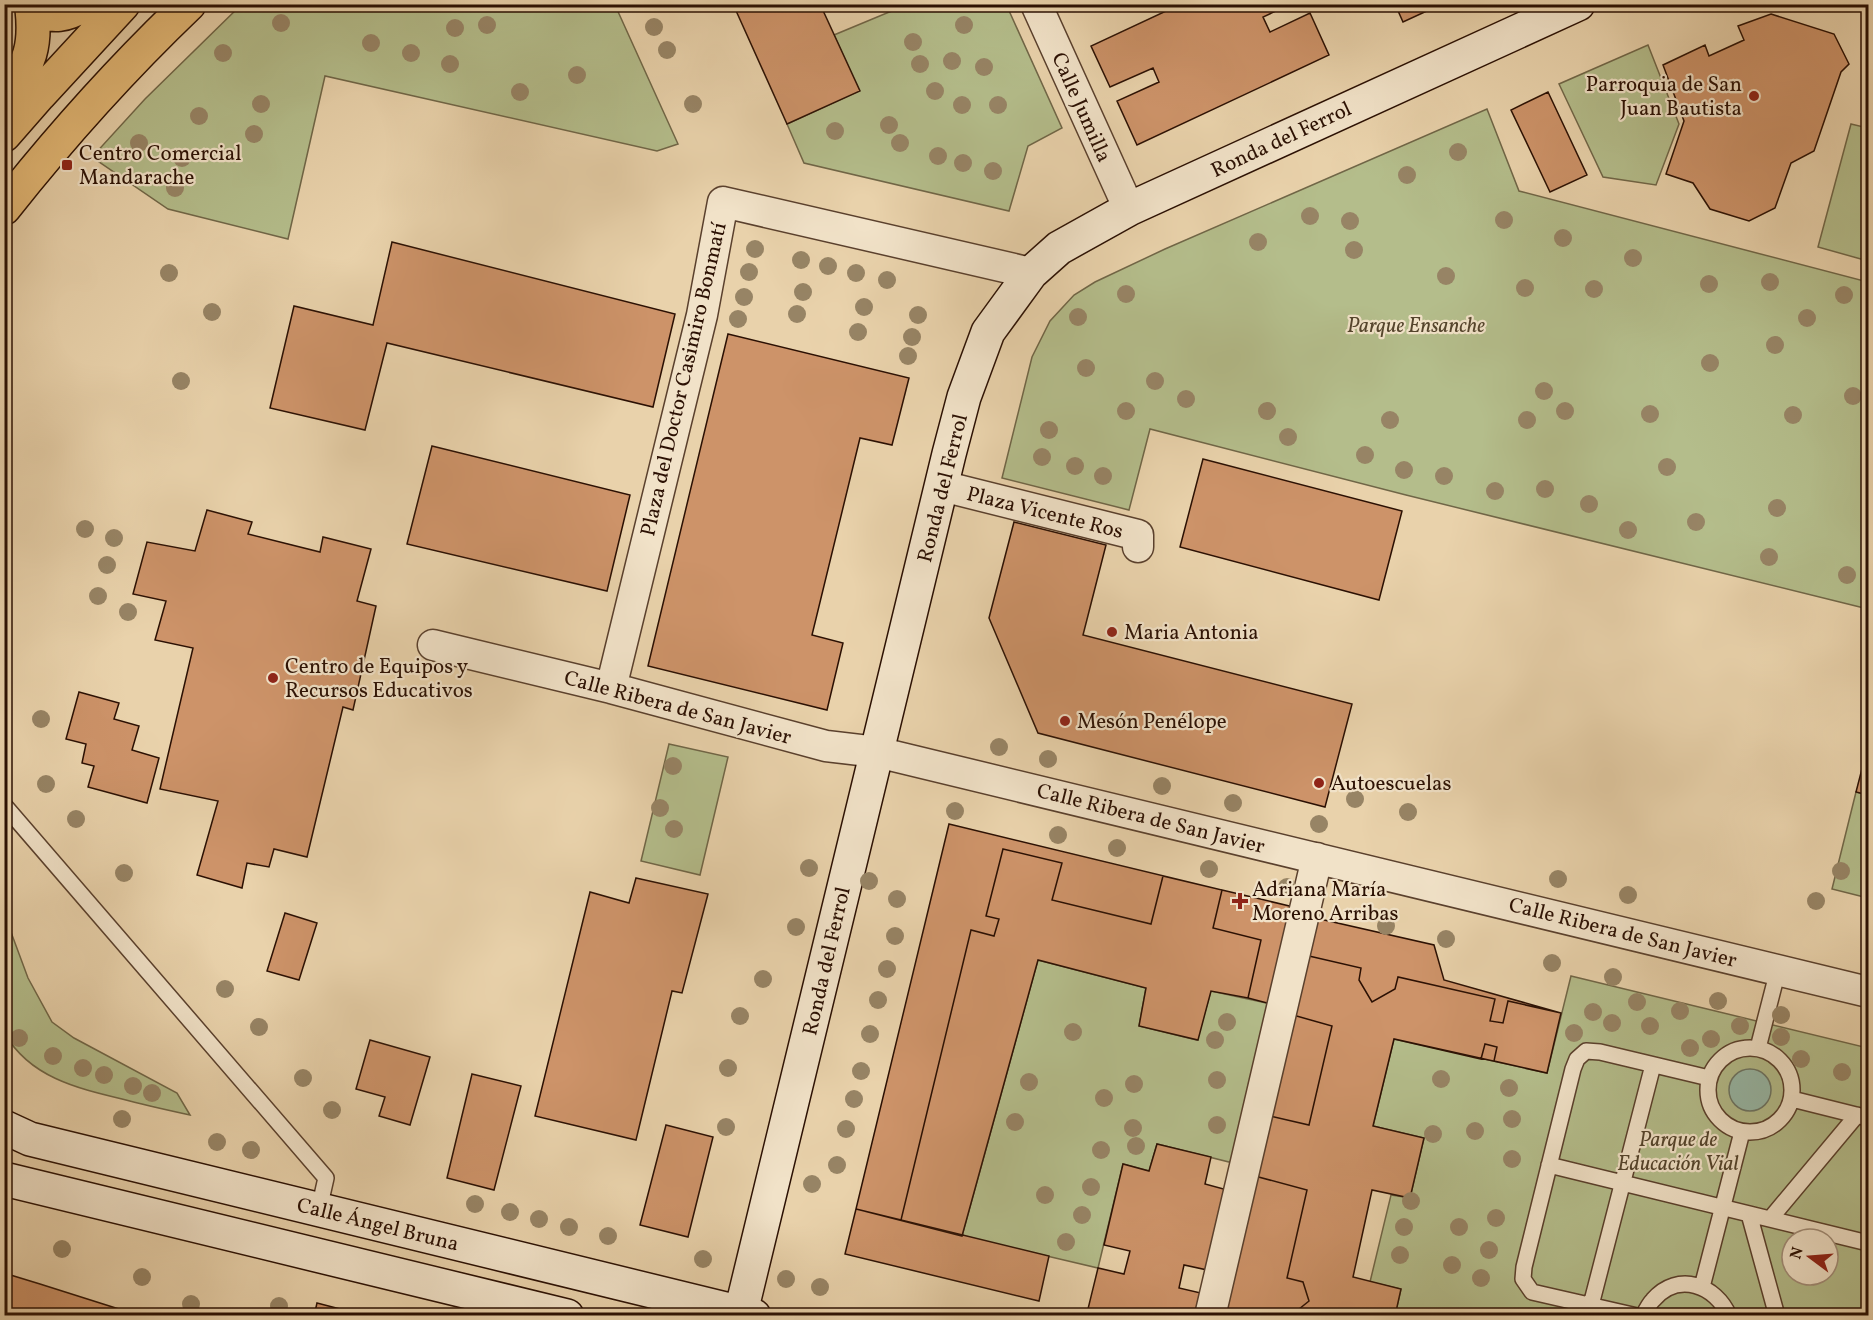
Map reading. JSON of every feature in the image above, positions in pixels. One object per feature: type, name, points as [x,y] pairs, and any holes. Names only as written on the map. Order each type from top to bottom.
[{"type":"main road","points":[[4,104],[33,47],[34,35],[30,7],[52,15],[61,15],[86,4]]},
{"type":"main road","points":[[4,135],[123,4]]},
{"type":"main road","points":[[4,208],[81,115],[189,4]]},
{"type":"street","name":"Calle Jumilla","points":[[1036,4],[1129,209]]},
{"type":"street","name":"Ronda del Ferrol","points":[[748,1314],[877,752],[942,486],[964,397],[988,332],[1031,273],[1059,248],[1129,209],[1578,4]]},
{"type":"street","name":"Plaza del Doctor Casimiro Bonmatí","points":[[611,688],[702,315],[723,202],[1031,273]]},
{"type":"street","name":"Plaza Vicente Ros","points":[[942,486],[1138,535],[1138,547]]},
{"type":"street","name":"Calle Ribera de San Javier","points":[[434,645],[611,688],[826,746],[877,752],[1869,992]]},
{"type":"street","points":[[1210,1316],[1317,858]]},
{"type":"street","name":"Calle Ángel Bruna","points":[[4,1127],[30,1139],[748,1314]]},
{"type":"street","name":"Calle Ángel Bruna","points":[[4,1179],[567,1316]]},
{"type":"lane","points":[[4,805],[326,1178],[319,1209]]},
{"type":"lane","points":[[1758,1048],[1778,970]]},
{"type":"lane","points":[[1742,1048],[1758,1048],[1772,1053],[1784,1064],[1791,1077],[1792,1099],[1786,1113],[1776,1124],[1757,1132],[1742,1132],[1726,1125],[1715,1115],[1707,1093],[1709,1078],[1717,1063],[1728,1053],[1742,1048]]},
{"type":"lane","points":[[1637,1316],[1532,1292],[1524,1278],[1524,1267],[1577,1059],[1586,1051],[1600,1052],[1709,1078]]},
{"type":"lane","points":[[1591,1305],[1653,1065]]},
{"type":"lane","points":[[1770,1219],[1863,1117],[1792,1099]]},
{"type":"lane","points":[[1702,1287],[1742,1132]]},
{"type":"lane","points":[[1549,1165],[1869,1243]]},
{"type":"lane","points":[[1749,1214],[1777,1316]]},
{"type":"lane","points":[[1643,1316],[1654,1299],[1668,1289],[1687,1284],[1712,1292],[1723,1302],[1729,1316]]},
{"type":"green space","points":[[242,4],[615,5],[678,144],[657,151],[325,76],[288,239],[168,209],[92,157],[145,99]]},
{"type":"green space","points":[[1006,4],[1062,128],[1028,146],[1009,211],[804,163],[787,124],[859,91],[834,35],[906,5]]},
{"type":"green space","points":[[1648,45],[1679,124],[1656,185],[1603,177],[1559,84]]},
{"type":"green space","name":"Parque Ensanche","points":[[1487,109],[1519,191],[1868,282],[1868,609],[1150,429],[1129,510],[1002,478],[1032,357],[1050,321],[1074,295],[1095,282],[1165,249]]},
{"type":"green space","points":[[1851,124],[1868,128],[1868,261],[1818,247]]},
{"type":"green space","points":[[669,744],[728,757],[700,875],[641,861]]},
{"type":"green space","points":[[1856,792],[1868,795],[1868,898],[1832,889]]},
{"type":"green space","points":[[5,916],[28,978],[52,1022],[74,1038],[177,1093],[190,1115],[71,1085],[41,1071],[15,1049],[5,1034]]},
{"type":"green space","points":[[1038,960],[1146,988],[1139,1026],[1197,1040],[1211,991],[1275,1005],[1237,1164],[1157,1144],[1149,1171],[1123,1164],[1098,1268],[962,1236]]},
{"type":"green space","name":"Parque de Educación Vial","points":[[1571,976],[1868,1048],[1868,1315],[1395,1315],[1401,1289],[1370,1282],[1391,1195],[1410,1198],[1424,1138],[1373,1126],[1394,1039],[1547,1073]]},
{"type":"shaded area","points":[[1750,1069],[1765,1075],[1771,1090],[1765,1105],[1750,1111],[1735,1105],[1729,1090],[1735,1075]]},
{"type":"building","points":[[733,4],[820,4],[860,91],[787,124]]},
{"type":"building","points":[[1181,4],[1291,4],[1263,17],[1270,32],[1310,13],[1329,55],[1137,145],[1117,101],[1159,82],[1153,68],[1110,87],[1091,46]]},
{"type":"building","points":[[1395,4],[1442,4],[1403,22]]},
{"type":"building","name":"Parroquia de San Juan Bautista","points":[[1771,14],[1834,34],[1849,64],[1841,72],[1814,151],[1791,163],[1775,208],[1749,221],[1710,209],[1693,183],[1666,174],[1684,121],[1663,65],[1705,45],[1709,56],[1744,40],[1738,26]]},
{"type":"building","points":[[1548,92],[1587,175],[1550,192],[1511,110]]},
{"type":"building","points":[[392,242],[675,314],[653,407],[387,343],[365,430],[270,408],[294,306],[373,325]]},
{"type":"building","points":[[728,334],[909,378],[892,445],[860,438],[812,635],[843,643],[827,710],[648,666]]},
{"type":"building","points":[[432,446],[630,495],[607,591],[407,544]]},
{"type":"building","points":[[1203,459],[1402,511],[1379,600],[1180,547]]},
{"type":"building","name":"Centro de Equipos y Recursos Educativos","points":[[207,510],[252,522],[248,534],[320,552],[323,537],[371,549],[357,601],[376,606],[353,710],[343,707],[307,857],[274,849],[269,867],[247,863],[242,888],[197,875],[218,801],[160,789],[193,648],[155,640],[166,601],[133,594],[147,542],[195,551]]},
{"type":"building","points":[[1014,522],[1106,545],[1083,635],[1352,704],[1325,807],[1038,733],[989,618]]},
{"type":"building","points":[[79,692],[119,703],[114,719],[139,726],[132,750],[159,758],[147,803],[88,787],[94,766],[82,763],[86,744],[66,739]]},
{"type":"building","points":[[1865,757],[1868,758],[1868,795],[1856,792]]},
{"type":"building","points":[[949,824],[1222,890],[1213,928],[1261,940],[1248,998],[1211,991],[1198,1040],[1139,1026],[1146,988],[1038,960],[962,1236],[856,1209]]},
{"type":"building","points":[[1003,849],[1062,863],[1052,900],[1151,924],[1163,876],[1222,890],[1213,928],[1261,940],[1248,998],[1211,991],[1198,1040],[1139,1026],[1146,988],[1038,960],[962,1236],[901,1220],[971,930],[994,936],[999,919],[986,916]]},
{"type":"building","points":[[636,878],[708,894],[682,993],[672,991],[636,1140],[535,1116],[590,892],[629,903]]},
{"type":"building","points":[[1222,890],[1298,908],[1275,1005],[1248,998],[1261,940],[1213,928]]},
{"type":"building","points":[[285,913],[317,923],[299,980],[267,971]]},
{"type":"building","points":[[1311,917],[1434,945],[1444,980],[1561,1013],[1547,1073],[1394,1039],[1373,1126],[1424,1138],[1410,1198],[1372,1190],[1353,1277],[1401,1289],[1395,1316],[1219,1316]]},
{"type":"building","points":[[1309,956],[1361,968],[1359,980],[1372,1002],[1395,989],[1398,977],[1495,999],[1490,1021],[1503,1023],[1508,1001],[1561,1013],[1547,1073],[1494,1061],[1497,1047],[1485,1044],[1481,1059],[1394,1039],[1373,1126],[1424,1138],[1410,1198],[1372,1190],[1353,1277],[1401,1289],[1395,1316],[1278,1316],[1279,1311],[1294,1313],[1309,1301],[1303,1282],[1287,1278],[1307,1190],[1251,1175],[1266,1115],[1309,1125],[1332,1026],[1293,1015]]},
{"type":"building","points":[[370,1040],[430,1057],[410,1125],[379,1116],[385,1097],[356,1089]]},
{"type":"building","points":[[472,1074],[521,1086],[494,1190],[447,1178]]},
{"type":"building","points":[[666,1125],[713,1137],[688,1237],[640,1225]]},
{"type":"building","points":[[1157,1144],[1211,1157],[1205,1184],[1231,1191],[1212,1271],[1184,1265],[1179,1288],[1205,1294],[1200,1316],[1097,1316],[1087,1313],[1098,1268],[1124,1274],[1130,1251],[1104,1245],[1123,1164],[1149,1171]]},
{"type":"building","points":[[856,1209],[1049,1256],[1039,1301],[845,1254]]},
{"type":"building","points":[[4,1273],[40,1284],[141,1316],[4,1316]]},
{"type":"building","points":[[317,1303],[367,1316],[314,1316]]},
{"type":"place","name":"Parroquia de San Juan Bautista","points":[[1754,96]]},
{"type":"place","name":"Centro Comercial Mandarache","points":[[67,165]]},
{"type":"place","name":"Maria Antonia","points":[[1112,632]]},
{"type":"place","name":"Centro de Equipos y Recursos Educativos","points":[[273,678]]},
{"type":"place","name":"Mesón Penélope","points":[[1065,721]]},
{"type":"place","name":"Autoescuelas","points":[[1319,783]]},
{"type":"place","name":"Adriana María Moreno Arribas","points":[[1240,901]]}]
